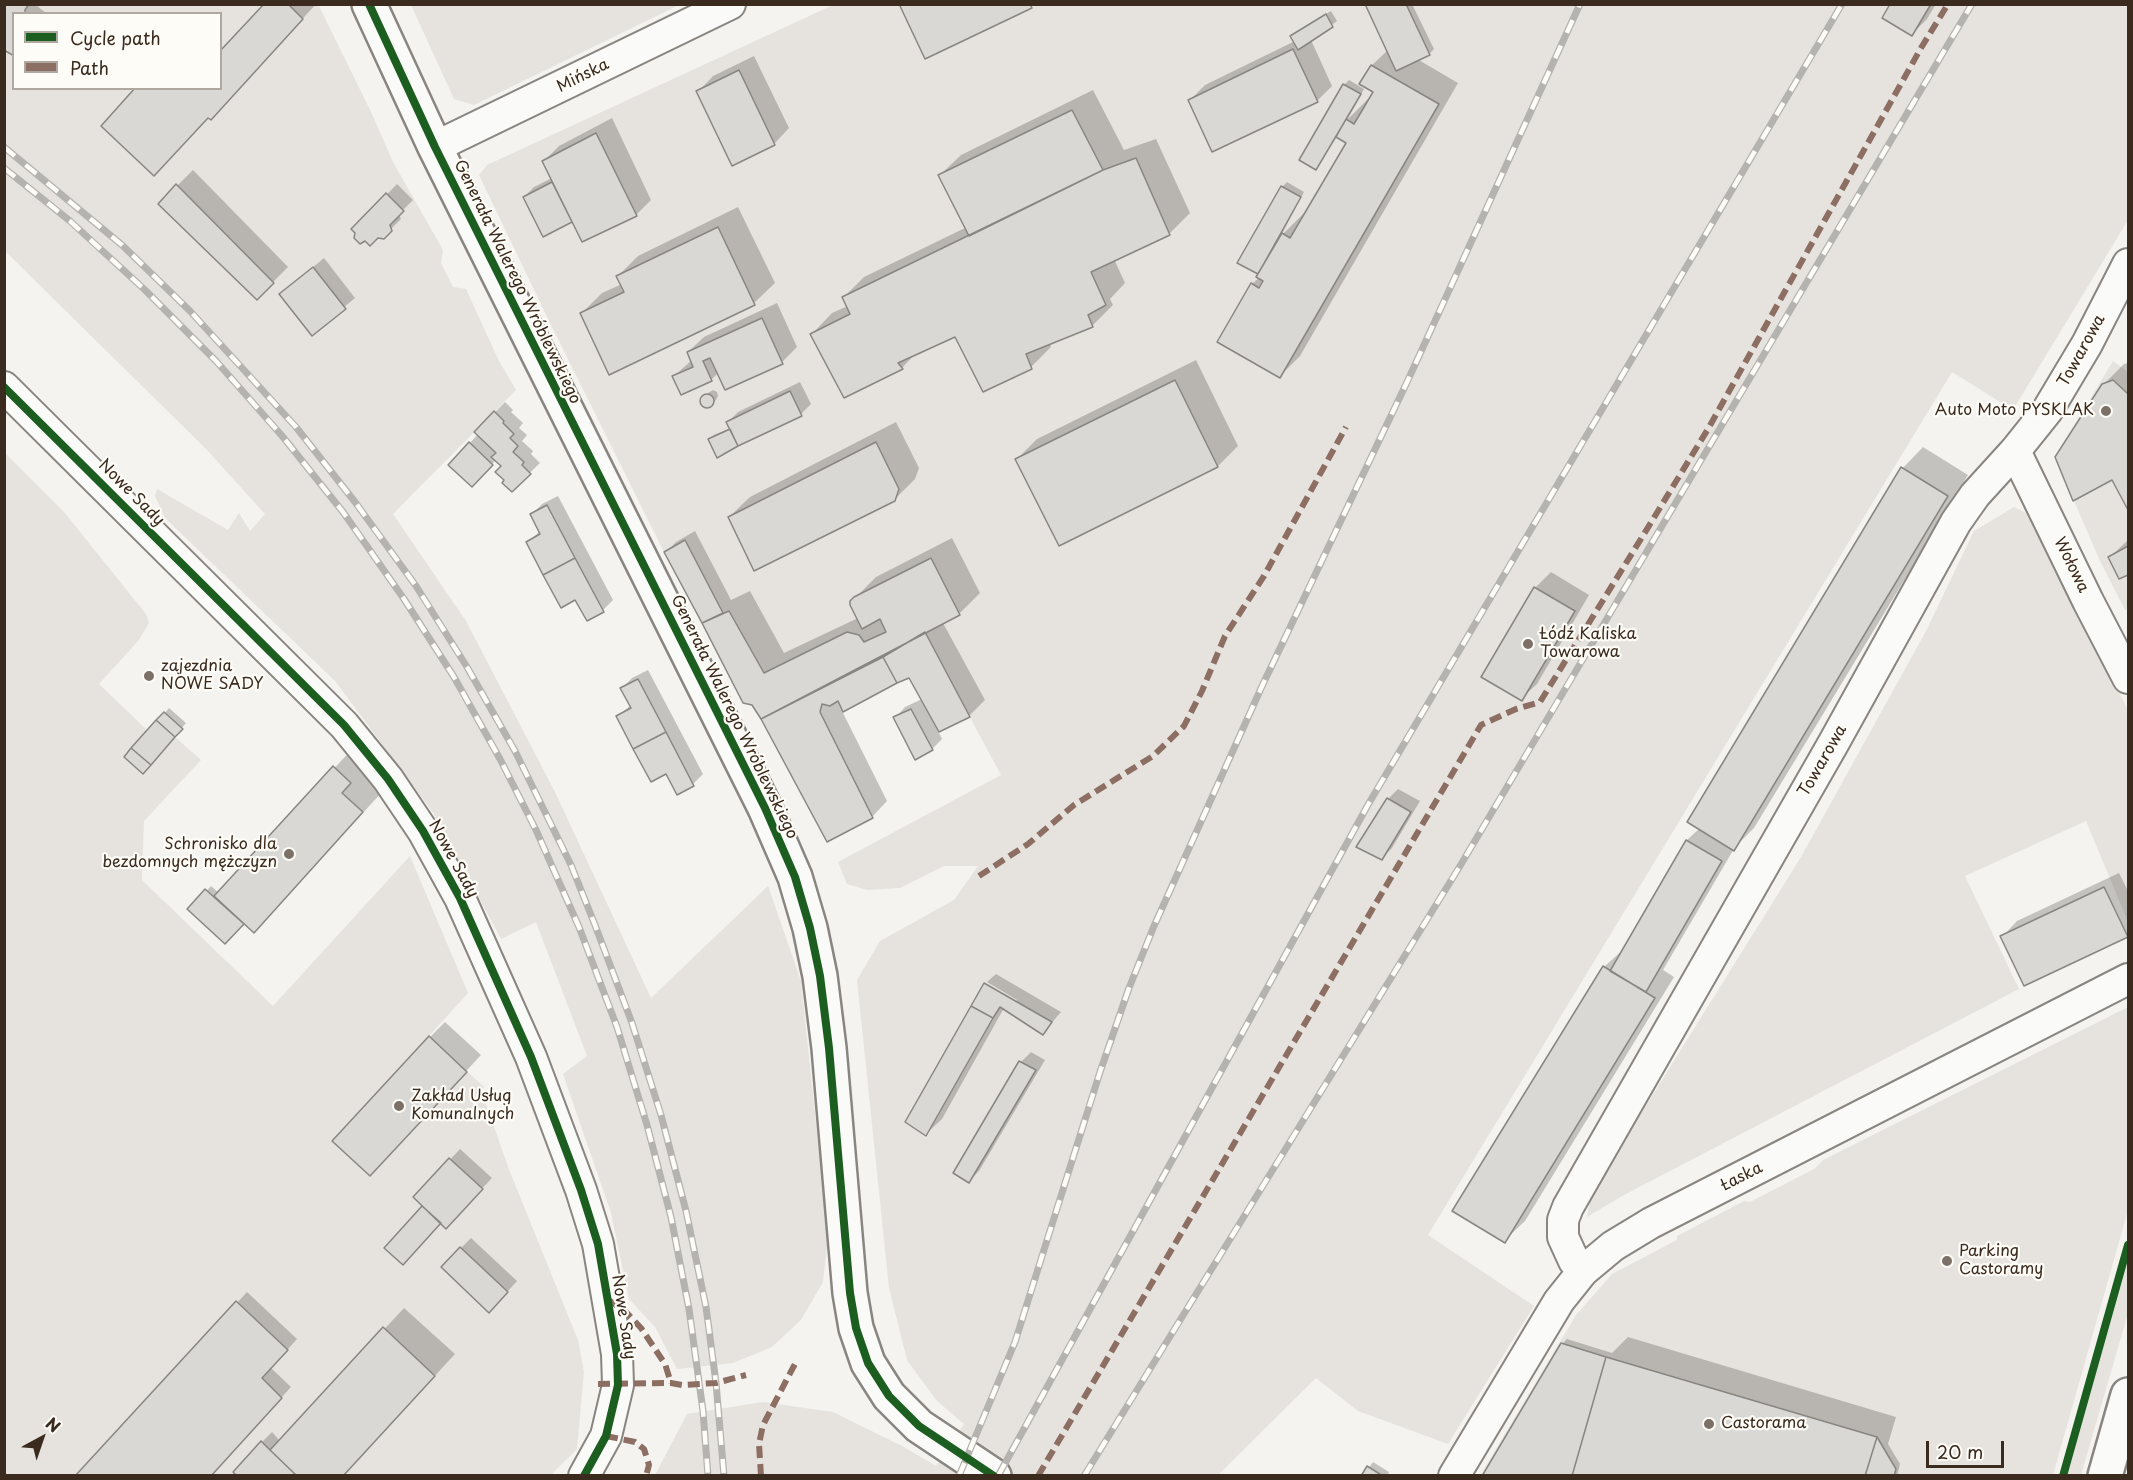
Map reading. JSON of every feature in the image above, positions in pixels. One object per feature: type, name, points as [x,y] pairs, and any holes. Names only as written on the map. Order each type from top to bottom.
[{"type":"street","name":"Generała Walerego Wróblewskiego","points":[[369,4],[435,147],[765,808],[795,877],[810,928],[820,976],[829,1048],[850,1293],[856,1328],[868,1363],[881,1386],[914,1421],[994,1476]]},
{"type":"street","name":"Mińska","points":[[435,147],[730,4]]},
{"type":"street","name":"Towarowa","points":[[1582,1271],[1563,1237],[1563,1220],[1568,1207],[1833,744],[1956,522],[1975,495],[2047,411],[2128,264]]},
{"type":"street","name":"Nowe Sady","points":[[4,387],[345,725],[388,778],[423,831],[460,898],[531,1057],[581,1190],[598,1244],[617,1354],[618,1385],[606,1436],[584,1476]]},
{"type":"street","name":"Wołowa","points":[[2015,451],[2128,678]]},
{"type":"street","name":"Łaska","points":[[1454,1476],[1559,1301],[1582,1271],[1596,1259],[1634,1232],[2127,981]]},
{"type":"street","points":[[2105,1476],[2128,1395]]},
{"type":"shaded area","points":[[318,4],[393,162],[443,250],[441,263],[453,287],[466,289],[499,361],[516,390],[393,514],[466,621],[555,792],[651,998],[768,886],[801,981],[828,1237],[823,1282],[801,1320],[772,1347],[733,1363],[677,1369],[655,1327],[629,1299],[611,1213],[563,1074],[587,1056],[536,922],[501,939],[434,814],[335,681],[165,518],[155,496],[157,489],[228,530],[239,513],[250,531],[265,514],[207,450],[5,251],[4,5]]},
{"type":"shaded area","points":[[411,5],[679,5],[474,105],[454,99]]},
{"type":"shaded area","points":[[833,5],[2128,5],[2128,220],[2013,410],[1952,372],[1428,1235],[1534,1306],[1448,1444],[1358,1411],[1316,1378],[1218,1475],[655,1475],[687,1414],[763,1402],[833,1412],[904,1447],[936,1466],[964,1424],[937,1401],[907,1360],[889,1288],[857,980],[880,941],[954,900],[978,866],[944,866],[900,888],[867,890],[847,884],[838,862],[1001,775],[924,632],[883,657],[761,719],[752,705],[743,703],[664,552],[479,175],[487,165]]},
{"type":"shaded area","points":[[2113,361],[2128,372],[2128,609],[2125,610],[2100,561],[2055,457]]},
{"type":"shaded area","points":[[4,452],[64,512],[146,614],[149,623],[139,640],[99,684],[147,730],[156,720],[201,760],[144,821],[142,880],[273,1006],[410,856],[468,993],[429,1036],[484,1087],[481,1090],[510,1172],[578,1340],[584,1372],[577,1449],[551,1475],[5,1475]]},
{"type":"shaded area","points":[[2014,507],[2028,514],[2128,710],[2128,922],[2086,821],[1965,876],[2019,989],[1624,1195],[1587,1217],[1591,1194],[1801,857],[1926,631],[1974,531]]},
{"type":"shaded area","points":[[2128,1007],[2128,1210],[2053,1475],[1480,1476],[1576,1315],[1612,1274],[1744,1201],[1750,1202],[1814,1169],[1823,1160]]},
{"type":"shaded area","points":[[2128,1261],[2128,1312],[2125,1324],[2081,1475],[2067,1475]]},
{"type":"building","points":[[4,4],[29,4],[25,12],[12,12],[12,55],[4,50]]},
{"type":"building","points":[[264,4],[288,4],[303,19],[211,120],[208,118],[154,176],[101,126],[133,90],[222,90],[222,49]]},
{"type":"building","points":[[903,4],[1030,4],[1032,8],[925,59],[900,6]]},
{"type":"building","points":[[1365,4],[1406,4],[1430,55],[1396,71]]},
{"type":"building","points":[[1890,4],[1931,4],[1912,36],[1882,18]]},
{"type":"building","points":[[1326,14],[1333,27],[1298,50],[1290,36]]},
{"type":"building","points":[[1293,49],[1318,102],[1212,152],[1188,100]]},
{"type":"building","points":[[1371,65],[1439,104],[1280,378],[1217,342],[1251,283],[1259,288],[1263,281],[1256,277],[1282,233],[1290,238],[1346,143],[1336,137],[1346,119],[1354,124],[1373,92],[1359,84]]},
{"type":"building","points":[[739,70],[775,145],[732,166],[696,91]]},
{"type":"building","points":[[1343,84],[1361,94],[1316,170],[1299,160]]},
{"type":"building","points":[[1072,110],[1103,170],[969,236],[938,175]]},
{"type":"building","points":[[596,133],[637,216],[582,242],[542,161]]},
{"type":"building","points":[[1136,158],[1170,235],[1091,272],[1106,305],[1088,315],[1093,327],[1026,354],[1032,369],[983,392],[955,337],[898,363],[903,369],[844,398],[810,334],[850,314],[842,297],[1103,170]]},
{"type":"building","points":[[552,182],[572,222],[543,237],[523,197]]},
{"type":"building","points":[[176,184],[274,283],[257,300],[158,204]]},
{"type":"building","points":[[1281,186],[1301,197],[1258,274],[1237,263]]},
{"type":"building","points":[[386,193],[404,211],[390,225],[392,231],[384,239],[378,238],[370,246],[365,241],[360,244],[354,238],[355,233],[351,229]]},
{"type":"building","points":[[718,227],[755,305],[609,375],[580,313],[624,292],[616,276]]},
{"type":"building","points":[[313,267],[346,309],[312,336],[279,294]]},
{"type":"building","points":[[762,318],[783,364],[725,390],[710,358],[703,361],[712,381],[681,395],[672,376],[693,367],[687,352]]},
{"type":"building","points":[[1175,380],[1218,467],[1059,546],[1015,459]]},
{"type":"building","points":[[2113,380],[2128,394],[2128,510],[2112,480],[2073,501],[2055,457],[2102,384]]},
{"type":"building","points":[[790,391],[802,416],[738,446],[726,422]]},
{"type":"building","points":[[704,394],[710,394],[714,401],[710,408],[704,408],[700,404],[700,398]]},
{"type":"building","points":[[494,411],[514,434],[510,438],[518,446],[513,452],[524,462],[522,465],[531,474],[512,492],[495,472],[501,466],[491,457],[496,453],[474,432]]},
{"type":"building","points":[[730,429],[738,446],[717,458],[708,439]]},
{"type":"building","points":[[469,442],[493,465],[472,487],[448,465]]},
{"type":"building","points":[[876,442],[899,489],[895,501],[754,571],[728,517]]},
{"type":"building","points":[[1901,467],[1948,496],[1734,851],[1687,822]]},
{"type":"building","points":[[547,505],[575,558],[543,575],[526,542],[540,534],[530,514]]},
{"type":"building","points":[[685,540],[723,613],[702,623],[664,552]]},
{"type":"building","points":[[2128,546],[2128,575],[2119,579],[2108,557]]},
{"type":"building","points":[[575,558],[604,612],[587,621],[575,600],[561,608],[543,575]]},
{"type":"building","points":[[931,558],[960,615],[761,719],[752,705],[743,703],[702,623],[729,611],[764,673],[847,632],[859,635],[864,642],[886,632],[880,619],[862,629],[850,601]]},
{"type":"building","name":"Łódź Kaliska Towarowa","points":[[1534,587],[1575,611],[1522,701],[1481,677]]},
{"type":"building","points":[[925,632],[970,717],[939,732],[909,678],[897,683],[883,657]]},
{"type":"building","points":[[883,657],[897,683],[843,712],[838,701],[830,706],[822,704],[820,712],[873,818],[827,842],[761,719]]},
{"type":"building","points":[[638,679],[666,732],[633,749],[616,716],[631,708],[620,688]]},
{"type":"building","points":[[911,709],[933,750],[915,760],[893,717]]},
{"type":"building","points":[[164,712],[183,729],[175,737],[156,720]]},
{"type":"building","points":[[156,720],[175,737],[151,765],[131,748]]},
{"type":"building","points":[[666,732],[694,786],[677,795],[666,774],[651,782],[633,749]]},
{"type":"building","points":[[131,748],[151,765],[143,774],[124,757]]},
{"type":"building","name":"Schronisko dla bezdomnych mężczyzn","points":[[333,766],[351,783],[342,793],[363,812],[254,933],[214,896]]},
{"type":"building","points":[[1387,798],[1411,812],[1382,860],[1356,847]]},
{"type":"building","points":[[1686,840],[1722,861],[1646,992],[1610,971]]},
{"type":"building","points":[[2104,887],[2128,937],[2024,986],[2000,936]]},
{"type":"building","points":[[205,889],[244,924],[225,944],[187,909]]},
{"type":"building","points":[[1603,966],[1655,998],[1505,1243],[1452,1211]]},
{"type":"building","points":[[984,983],[1052,1022],[1043,1035],[1000,1007],[993,1018],[971,1006]]},
{"type":"building","points":[[971,1006],[993,1018],[926,1136],[905,1122]]},
{"type":"building","name":"Zakład Usług Komunalnych","points":[[429,1036],[467,1072],[370,1176],[332,1141]]},
{"type":"building","points":[[1019,1061],[1036,1070],[969,1183],[953,1173]]},
{"type":"building","points":[[449,1158],[483,1189],[446,1229],[413,1197]]},
{"type":"building","points":[[422,1206],[441,1223],[403,1265],[384,1248]]},
{"type":"building","points":[[460,1247],[508,1292],[489,1313],[441,1267]]},
{"type":"building","points":[[236,1301],[288,1350],[262,1378],[282,1398],[211,1476],[75,1476]]},
{"type":"building","points":[[383,1327],[435,1376],[343,1476],[297,1476],[270,1450]]},
{"type":"building","points":[[1561,1343],[1606,1357],[1572,1476],[1482,1476]]},
{"type":"building","name":"Castorama","points":[[1606,1357],[1877,1437],[1865,1476],[1572,1476]]},
{"type":"building","points":[[1877,1437],[1896,1469],[1894,1476],[1865,1476]]},
{"type":"building","points":[[261,1441],[297,1476],[237,1476],[233,1472]]},
{"type":"building","points":[[1367,1466],[1383,1476],[1361,1476]]},
{"type":"railway","points":[[959,1476],[1015,1342],[1100,1072],[1129,988],[1154,926],[1263,684],[1408,380],[1580,4]]},
{"type":"railway","points":[[998,1476],[1369,803],[1842,4]]},
{"type":"railway","points":[[1084,1476],[1460,866],[1972,4]]},
{"type":"railway","points":[[4,147],[122,245],[190,311],[296,427],[355,502],[416,586],[467,667],[515,751],[571,865],[632,1023],[661,1115],[686,1211],[706,1307],[716,1383],[724,1476]]},
{"type":"railway","points":[[4,168],[70,221],[145,290],[216,361],[283,437],[343,512],[404,599],[454,677],[500,759],[536,830],[579,927],[617,1027],[647,1125],[671,1217],[689,1309],[703,1411],[708,1476]]},
{"type":"marked path","points":[[1038,1476],[1481,725],[1516,709],[1540,702],[1644,534],[1708,429],[1921,48],[1948,4]]},
{"type":"marked path","points":[[979,876],[1028,844],[1074,805],[1153,756],[1184,726],[1202,691],[1225,636],[1264,576],[1346,427]]},
{"type":"marked path","points":[[607,1299],[626,1312],[641,1328],[665,1364],[671,1383]]},
{"type":"marked path","points":[[761,1476],[759,1444],[763,1425],[797,1360]]},
{"type":"marked path","points":[[598,1384],[716,1383],[746,1375]]},
{"type":"marked path","points":[[606,1436],[635,1442],[644,1449],[649,1465],[646,1476]]},
{"type":"cycle path","points":[[369,4],[435,147],[765,808],[795,877],[810,928],[820,976],[829,1048],[850,1293],[856,1328],[868,1363],[889,1396],[919,1426],[994,1476]]},
{"type":"cycle path","points":[[4,387],[344,725],[388,779],[423,831],[460,898],[531,1057],[581,1190],[598,1244],[617,1354],[618,1385],[606,1436],[584,1476]]},
{"type":"cycle path","points":[[2063,1476],[2128,1245]]},
{"type":"place","name":"Auto Moto PYSKLAK","points":[[2106,411]]},
{"type":"place","name":"Łódź Kaliska Towarowa","points":[[1528,644]]},
{"type":"place","name":"zajezdnia NOWE SADY","points":[[149,676]]},
{"type":"place","name":"Schronisko dla bezdomnych mężczyzn","points":[[289,854]]},
{"type":"place","name":"Zakład Usług Komunalnych","points":[[399,1106]]},
{"type":"place","name":"Parking Castoramy","points":[[1947,1261]]},
{"type":"place","name":"Castorama","points":[[1709,1424]]}]
